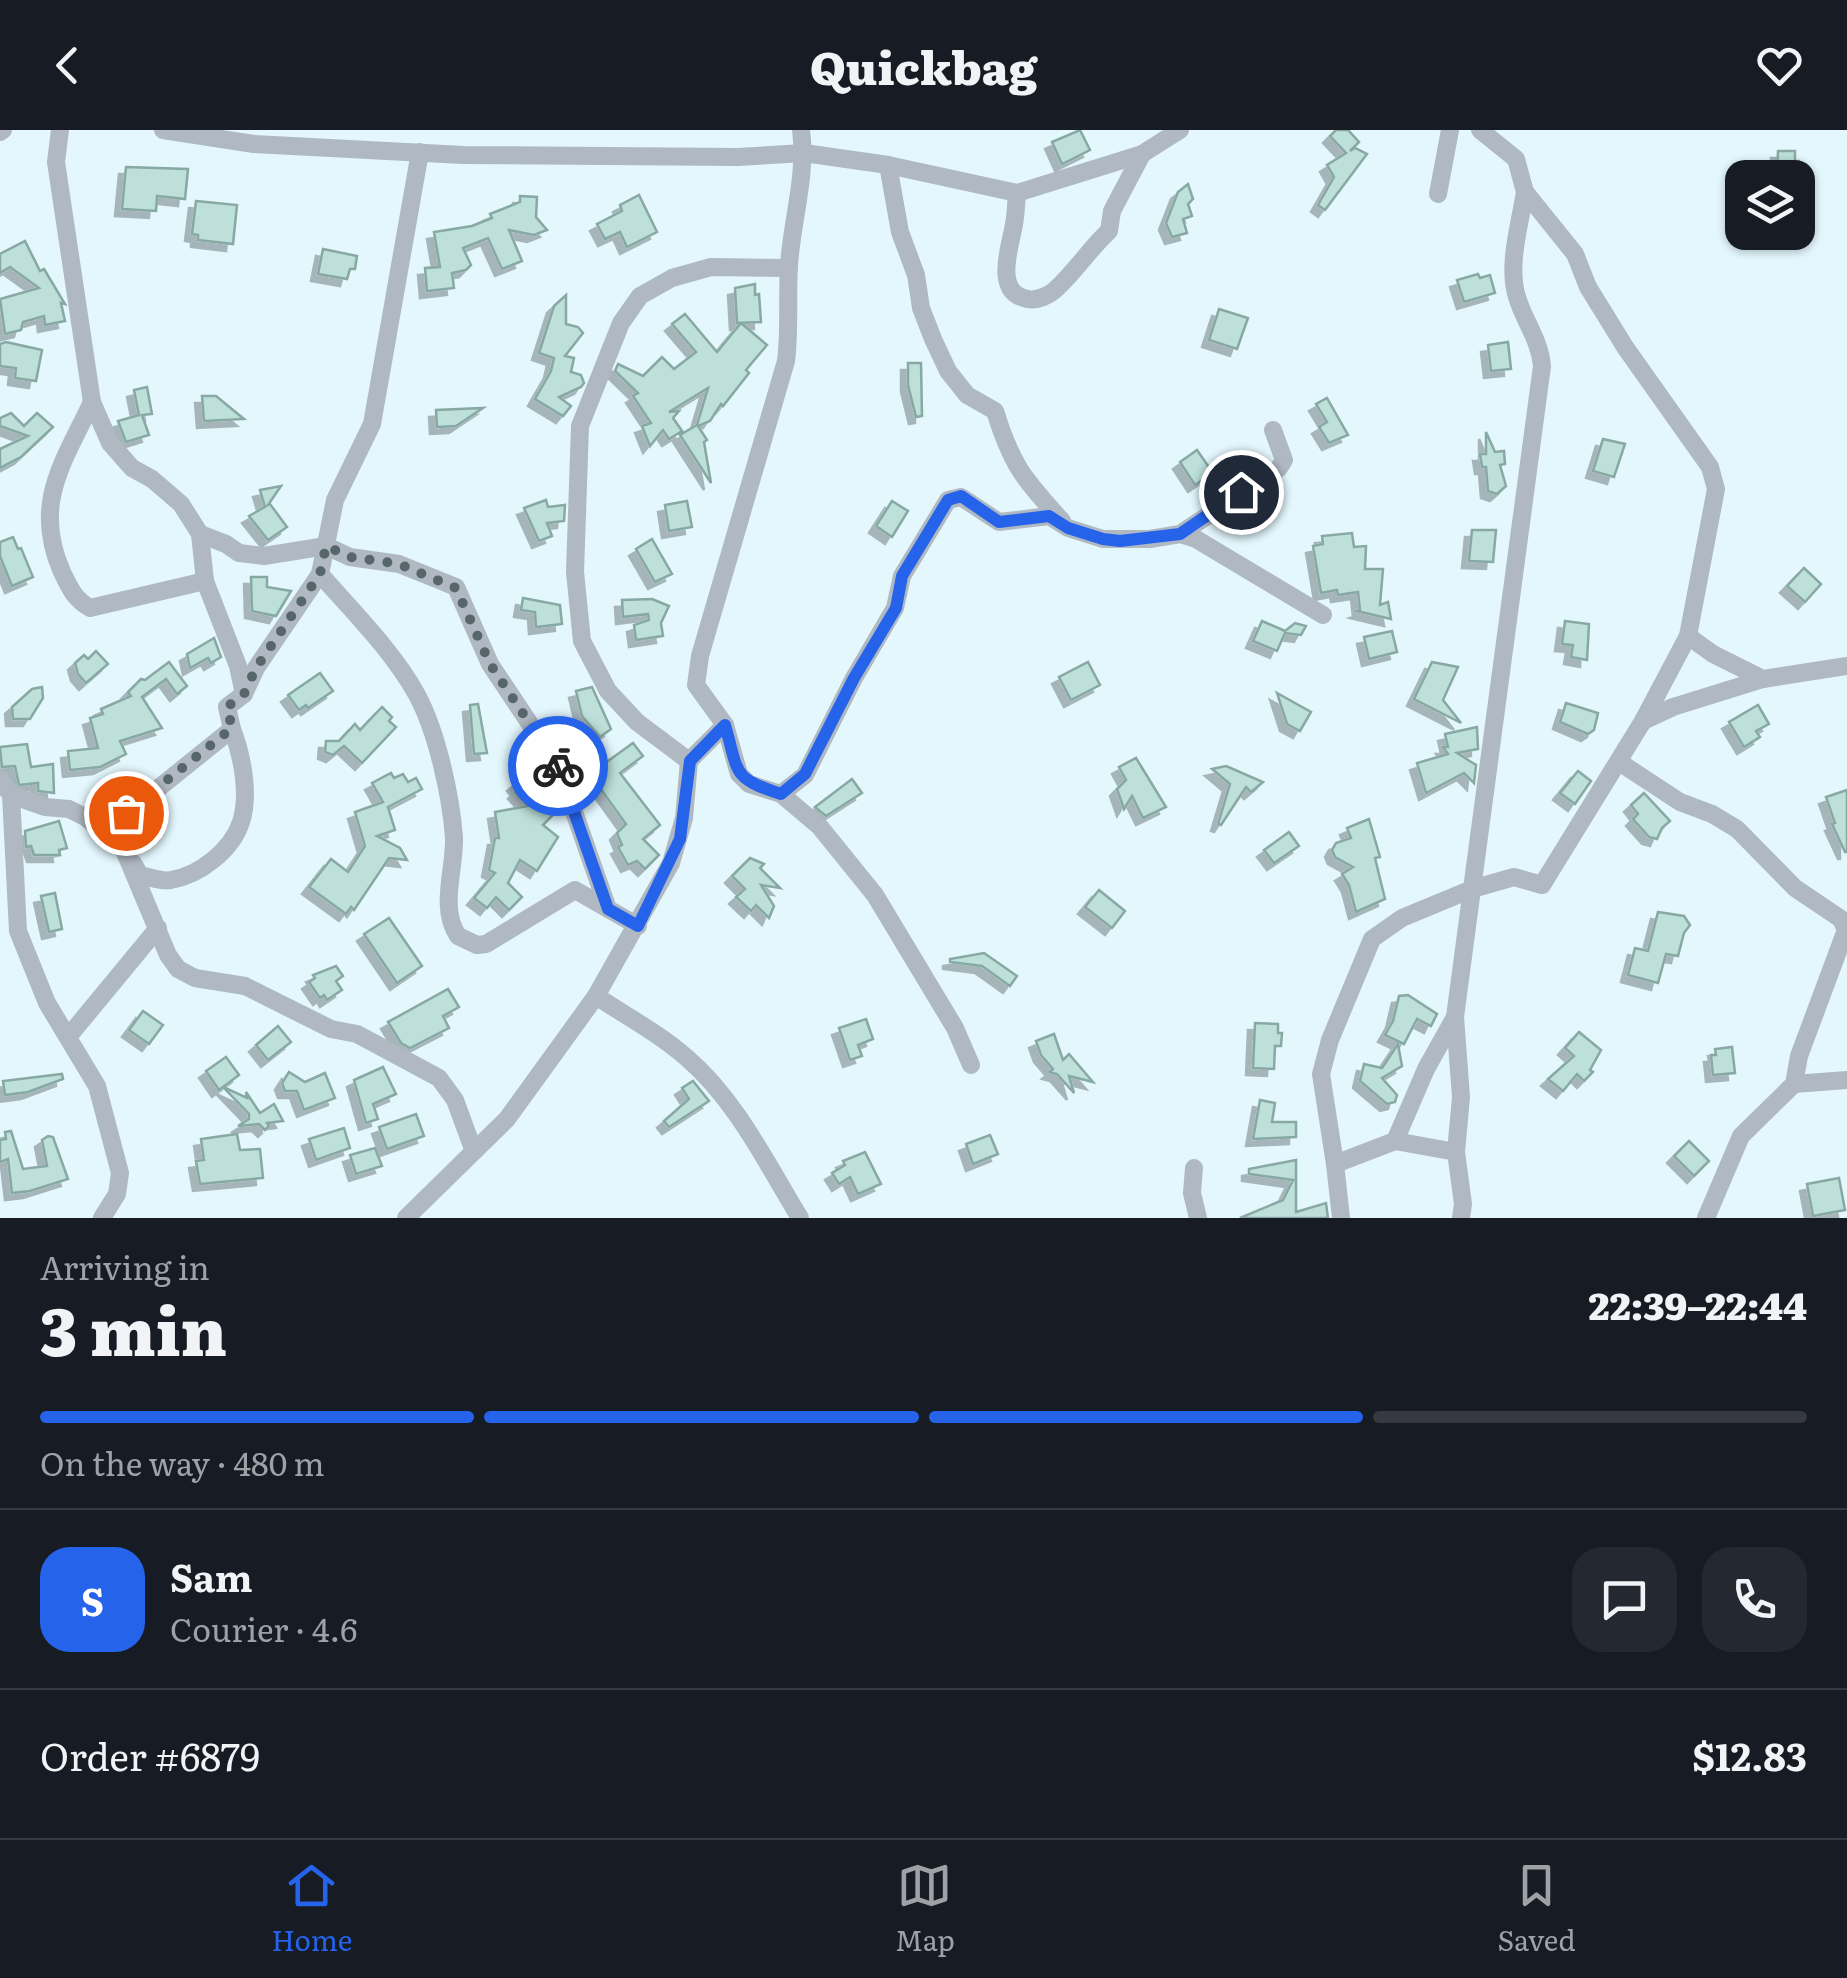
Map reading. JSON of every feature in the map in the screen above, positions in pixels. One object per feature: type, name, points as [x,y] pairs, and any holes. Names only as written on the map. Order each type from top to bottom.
[{"type":"street","points":[[60,130],[56,162],[92,402],[102,429],[120,455],[181,504],[200,534],[205,582],[244,694]]},
{"type":"street","points":[[163,130],[254,144],[420,152],[738,157],[804,153],[888,165],[1017,193],[1142,154],[1180,130]]},
{"type":"street","points":[[801,130],[804,153],[788,268],[790,329],[786,361],[696,685],[725,725],[740,774],[749,784],[781,794],[820,827],[875,895],[955,1028],[971,1065]]},
{"type":"street","points":[[1438,194],[1450,130]]},
{"type":"street","points":[[1460,1218],[1463,1204],[1456,1152],[1461,1098],[1455,1017],[1542,366],[1539,346],[1517,299],[1514,282],[1524,192],[1516,158],[1480,130]]},
{"type":"street","points":[[0,779],[12,795],[45,807],[69,809],[104,832],[124,850],[140,875],[171,880],[206,865],[226,848],[241,824],[244,806],[241,756],[227,707],[244,694],[256,668],[320,574],[334,500],[372,424],[420,152]]},
{"type":"street","points":[[1017,193],[1015,221],[1004,260],[1014,290],[1022,298],[1032,300],[1056,290],[1109,231],[1112,211],[1142,154]]},
{"type":"street","points":[[888,165],[900,232],[916,275],[921,308],[948,371],[968,395],[994,410],[1007,450],[1021,476],[1068,528]]},
{"type":"street","points":[[1341,1218],[1321,1074],[1330,1040],[1372,940],[1402,918],[1472,889],[1514,877],[1542,885],[1643,721],[1688,636],[1716,490],[1715,478],[1625,347],[1588,286],[1575,254],[1524,192]]},
{"type":"street","points":[[690,761],[636,722],[608,691],[582,641],[574,572],[580,426],[621,323],[640,296],[672,278],[711,267],[788,268]]},
{"type":"street","points":[[92,402],[58,469],[48,516],[54,554],[73,596],[90,608],[205,582]]},
{"type":"street","points":[[1180,534],[1279,468],[1284,460],[1273,430]]},
{"type":"street","points":[[781,794],[805,774],[854,678],[896,608],[902,576],[948,500],[961,496],[999,522],[1049,516],[1068,528],[1111,540],[1180,534],[1196,539],[1323,615]]},
{"type":"street","points":[[200,534],[239,553],[264,556],[326,546],[350,557],[399,564],[456,588],[490,664],[558,766],[608,909]]},
{"type":"street","points":[[320,574],[406,678],[425,711],[444,778],[454,838],[449,914],[458,936],[477,945],[486,944],[575,890],[638,926]]},
{"type":"street","points":[[1688,636],[1713,654],[1763,679]]},
{"type":"street","points":[[1643,721],[1674,706],[1763,679],[1847,666]]},
{"type":"street","points":[[406,1218],[524,1100],[596,996],[638,926],[680,839],[690,761],[725,725]]},
{"type":"street","points":[[104,832],[232,728]]},
{"type":"street","points":[[1618,762],[1680,802],[1737,829],[1794,888],[1841,918],[1846,930],[1799,1056],[1794,1084],[1741,1136],[1706,1218]]},
{"type":"street","points":[[12,795],[18,931],[47,1003],[97,1086],[120,1172],[117,1194],[102,1218]]},
{"type":"street","points":[[124,850],[168,955],[178,969],[195,978],[245,986],[331,1028],[356,1034],[440,1078],[454,1100],[473,1149]]},
{"type":"street","points":[[68,1037],[158,928]]},
{"type":"street","points":[[596,996],[686,1057],[710,1081],[732,1109],[800,1218]]},
{"type":"street","points":[[1395,1141],[1426,1069],[1455,1017]]},
{"type":"street","points":[[1794,1084],[1847,1080]]},
{"type":"street","points":[[1335,1164],[1395,1141],[1456,1152]]},
{"type":"street","points":[[1194,1168],[1192,1193],[1198,1218]]},
{"type":"building","points":[[1080,130],[1090,150],[1062,164],[1052,142]]},
{"type":"building","points":[[1336,130],[1348,130],[1359,142],[1350,151],[1355,148],[1367,154],[1325,210],[1318,205],[1334,177],[1327,165],[1346,153],[1330,136]]},
{"type":"building","points":[[1778,151],[1795,151],[1795,160],[1778,160]]},
{"type":"building","points":[[126,167],[188,169],[185,199],[157,196],[156,211],[122,209]]},
{"type":"building","points":[[1188,184],[1193,199],[1188,204],[1192,216],[1183,219],[1187,233],[1172,237],[1166,223],[1178,192]]},
{"type":"building","points":[[639,195],[657,232],[627,247],[620,232],[605,239],[597,224],[622,211],[620,205]]},
{"type":"building","points":[[520,196],[537,197],[536,217],[547,230],[534,235],[509,230],[522,261],[502,269],[488,238],[463,248],[471,265],[452,273],[454,288],[427,291],[425,268],[440,267],[434,232],[472,226],[492,218],[490,214],[520,202]]},
{"type":"building","points":[[196,201],[237,205],[233,244],[198,240],[198,235],[192,234]]},
{"type":"building","points":[[25,241],[40,271],[44,269],[65,304],[61,303],[65,321],[45,325],[44,316],[23,322],[21,330],[5,334],[0,299],[39,288],[10,267],[0,273],[0,254]]},
{"type":"building","points":[[323,249],[357,256],[355,269],[350,269],[347,279],[318,274]]},
{"type":"building","points":[[1478,274],[1480,278],[1490,275],[1495,293],[1464,302],[1457,280]]},
{"type":"building","points":[[755,284],[761,322],[737,323],[735,288]]},
{"type":"building","points":[[566,295],[566,324],[583,333],[565,356],[574,358],[571,372],[581,375],[584,383],[559,397],[571,406],[563,416],[535,399],[554,358],[539,353],[554,306]]},
{"type":"building","points":[[1219,309],[1248,318],[1237,349],[1209,340]]},
{"type":"building","points":[[685,314],[717,352],[741,323],[767,345],[723,406],[710,421],[698,426],[707,440],[704,442],[711,483],[680,435],[697,425],[708,388],[669,412],[679,411],[673,418],[682,431],[669,439],[663,430],[650,446],[642,426],[651,423],[633,396],[638,393],[615,371],[618,364],[643,376],[662,357],[674,369],[696,352],[672,324]]},
{"type":"building","points":[[1508,342],[1511,369],[1491,371],[1488,345]]},
{"type":"building","points":[[0,344],[42,350],[36,381],[15,378],[16,368],[0,366]]},
{"type":"building","points":[[908,363],[921,363],[922,416],[916,417],[908,385]]},
{"type":"building","points":[[147,387],[152,414],[142,415],[149,435],[126,442],[118,421],[139,415],[134,390]]},
{"type":"building","points":[[202,396],[216,396],[244,419],[204,421]]},
{"type":"building","points":[[1327,398],[1348,435],[1329,443],[1319,427],[1327,422],[1316,404]]},
{"type":"building","points":[[483,408],[456,426],[437,427],[436,410]]},
{"type":"building","points":[[11,413],[24,426],[37,413],[53,427],[21,457],[0,468],[0,449],[28,436],[0,426],[0,418]]},
{"type":"building","points":[[1486,432],[1495,452],[1504,451],[1505,464],[1500,465],[1506,486],[1497,494],[1488,491],[1486,467],[1482,467],[1480,454],[1486,454]]},
{"type":"building","points":[[1603,439],[1625,444],[1614,477],[1593,471]]},
{"type":"building","points":[[1197,450],[1213,473],[1195,485],[1180,462]]},
{"type":"building","points":[[281,486],[268,505],[287,527],[268,540],[249,516],[265,507],[260,490]]},
{"type":"building","points":[[546,500],[548,507],[565,505],[564,521],[547,523],[552,536],[539,541],[524,508]]},
{"type":"building","points":[[687,501],[692,527],[669,531],[665,505]]},
{"type":"building","points":[[892,501],[908,511],[892,537],[876,526]]},
{"type":"building","points":[[1472,530],[1496,530],[1493,562],[1469,561]]},
{"type":"building","points":[[1352,533],[1354,547],[1366,546],[1365,569],[1383,569],[1380,605],[1388,602],[1391,619],[1357,611],[1358,592],[1321,593],[1313,546],[1323,544],[1322,536]]},
{"type":"building","points":[[13,537],[33,577],[12,586],[0,556],[0,542]]},
{"type":"building","points":[[652,539],[672,574],[655,582],[636,549]]},
{"type":"building","points":[[1804,568],[1821,584],[1805,602],[1787,586]]},
{"type":"building","points":[[251,577],[267,577],[267,587],[291,591],[276,616],[252,611]]},
{"type":"building","points":[[523,598],[560,605],[562,624],[536,627],[535,612],[521,610]]},
{"type":"building","points":[[652,599],[669,606],[661,623],[663,636],[636,640],[634,625],[649,620],[648,614],[623,617],[622,600]]},
{"type":"building","points":[[1262,621],[1285,631],[1295,623],[1306,626],[1301,635],[1285,633],[1277,651],[1253,641]]},
{"type":"building","points":[[1565,621],[1589,624],[1587,660],[1571,657],[1573,645],[1562,644]]},
{"type":"building","points":[[1392,631],[1397,652],[1369,659],[1364,637]]},
{"type":"building","points":[[214,638],[221,657],[211,663],[208,658],[190,668],[187,654]]},
{"type":"building","points":[[96,651],[108,664],[86,683],[75,663]]},
{"type":"building","points":[[169,662],[187,686],[177,694],[166,679],[142,697],[162,728],[120,741],[126,754],[100,767],[70,770],[68,751],[98,748],[90,718],[131,696],[128,692],[141,679]]},
{"type":"building","points":[[1088,662],[1100,685],[1071,700],[1059,677]]},
{"type":"building","points":[[1432,662],[1458,667],[1443,700],[1461,723],[1414,699]]},
{"type":"building","points":[[320,673],[333,691],[299,710],[288,695]]},
{"type":"building","points":[[42,687],[43,698],[30,719],[13,719],[12,707],[32,689]]},
{"type":"building","points":[[592,687],[611,729],[600,737],[582,716],[576,691]]},
{"type":"building","points":[[1277,693],[1311,712],[1300,731],[1287,724]]},
{"type":"building","points":[[1566,703],[1598,713],[1594,730],[1588,734],[1560,722]]},
{"type":"building","points":[[478,704],[487,753],[474,754],[470,705]]},
{"type":"building","points":[[1758,705],[1769,724],[1756,731],[1760,737],[1744,747],[1729,722]]},
{"type":"building","points":[[382,707],[396,727],[362,763],[344,746],[333,755],[325,752],[326,741],[339,741],[355,724],[360,730]]},
{"type":"building","points":[[1477,727],[1478,749],[1457,753],[1476,765],[1474,783],[1464,773],[1426,793],[1417,763],[1448,754],[1443,747],[1448,747],[1445,734]]},
{"type":"building","points":[[633,743],[643,756],[620,773],[660,825],[643,839],[659,855],[645,869],[637,861],[628,865],[618,847],[622,845],[617,833],[626,824],[590,774]]},
{"type":"building","points":[[27,744],[31,767],[53,764],[54,793],[38,791],[38,783],[19,785],[15,766],[2,767],[0,747]]},
{"type":"building","points":[[1136,758],[1166,807],[1143,818],[1132,796],[1124,809],[1117,789],[1126,780],[1119,767]]},
{"type":"building","points":[[1226,766],[1263,782],[1251,792],[1246,787],[1221,825],[1218,824],[1230,784],[1212,769]]},
{"type":"building","points":[[1578,771],[1591,781],[1575,804],[1560,793]]},
{"type":"building","points":[[391,773],[394,778],[403,774],[408,782],[416,778],[422,789],[388,807],[395,830],[377,836],[400,848],[407,860],[389,858],[354,910],[351,907],[346,914],[309,887],[331,859],[348,872],[365,846],[355,812],[383,802],[372,783]]},
{"type":"building","points":[[525,775],[554,808],[543,825],[558,837],[537,871],[520,860],[508,883],[522,897],[509,910],[496,897],[487,908],[474,898],[495,873],[489,870],[495,838],[499,838],[495,812],[528,806],[515,792],[518,789],[514,784]]},
{"type":"building","points":[[852,779],[862,793],[826,816],[815,807]]},
{"type":"building","points":[[1847,790],[1845,852],[1832,824],[1835,823],[1826,797]]},
{"type":"building","points":[[1644,793],[1670,821],[1657,839],[1649,837],[1633,819],[1638,814],[1631,805]]},
{"type":"building","points":[[1369,819],[1380,857],[1375,858],[1385,899],[1356,912],[1342,874],[1353,867],[1335,857],[1332,850],[1336,843],[1351,838],[1347,828]]},
{"type":"building","points":[[59,821],[67,848],[59,850],[60,855],[34,855],[31,846],[26,847],[25,831]]},
{"type":"building","points":[[1289,832],[1299,846],[1274,863],[1264,850]]},
{"type":"building","points":[[750,858],[764,864],[760,868],[780,888],[761,885],[774,906],[769,918],[756,905],[751,911],[736,897],[745,889],[732,876]]},
{"type":"building","points":[[1099,890],[1125,911],[1112,928],[1085,907]]},
{"type":"building","points":[[55,893],[62,929],[49,932],[41,896]]},
{"type":"building","points":[[1658,912],[1684,916],[1690,925],[1678,956],[1666,954],[1658,983],[1628,975],[1635,948],[1648,951]]},
{"type":"building","points":[[389,918],[422,966],[397,983],[364,934]]},
{"type":"building","points":[[984,953],[1017,976],[1010,986],[982,966],[950,962]]},
{"type":"building","points":[[336,966],[343,976],[336,981],[342,990],[327,1000],[324,995],[320,998],[309,982],[315,978],[313,975]]},
{"type":"building","points":[[448,989],[459,1007],[443,1016],[449,1028],[410,1048],[401,1043],[388,1022]]},
{"type":"building","points":[[1408,995],[1437,1014],[1431,1026],[1417,1019],[1404,1044],[1385,1035],[1399,996]]},
{"type":"building","points":[[143,1011],[163,1025],[149,1044],[129,1030]]},
{"type":"building","points":[[866,1019],[873,1039],[858,1045],[862,1056],[850,1060],[839,1028]]},
{"type":"building","points":[[1255,1023],[1278,1024],[1278,1033],[1282,1033],[1281,1046],[1275,1046],[1274,1069],[1253,1068]]},
{"type":"building","points":[[278,1026],[291,1042],[268,1060],[256,1045]]},
{"type":"building","points":[[1579,1032],[1601,1050],[1590,1070],[1593,1072],[1584,1081],[1577,1074],[1563,1091],[1548,1079],[1574,1056],[1565,1048]]},
{"type":"building","points":[[1054,1034],[1063,1060],[1069,1054],[1093,1082],[1069,1076],[1074,1093],[1057,1074],[1049,1072],[1053,1069],[1036,1041]]},
{"type":"building","points":[[1398,1044],[1402,1066],[1382,1078],[1397,1095],[1395,1102],[1387,1104],[1360,1081],[1364,1064],[1382,1068]]},
{"type":"building","points":[[1732,1047],[1735,1073],[1713,1075],[1711,1055],[1716,1055],[1715,1049]]},
{"type":"building","points":[[226,1057],[239,1075],[219,1090],[206,1071]]},
{"type":"building","points":[[383,1067],[396,1094],[373,1104],[378,1119],[366,1123],[354,1080]]},
{"type":"building","points":[[289,1072],[305,1082],[325,1073],[335,1098],[304,1110],[297,1091],[285,1091],[282,1083]]},
{"type":"building","points":[[62,1074],[63,1079],[28,1092],[5,1095],[3,1081]]},
{"type":"building","points":[[693,1081],[709,1101],[669,1127],[664,1121],[689,1099],[682,1088]]},
{"type":"building","points":[[223,1087],[247,1098],[246,1092],[260,1113],[274,1104],[283,1121],[267,1123],[265,1130],[259,1124],[238,1126],[249,1119],[249,1114]]},
{"type":"building","points":[[1260,1100],[1275,1103],[1272,1122],[1296,1122],[1296,1137],[1253,1139]]},
{"type":"building","points":[[416,1114],[424,1136],[387,1149],[379,1127]]},
{"type":"building","points":[[344,1128],[350,1148],[316,1160],[309,1139]]},
{"type":"building","points":[[11,1131],[23,1169],[47,1166],[42,1140],[53,1137],[68,1179],[12,1193],[8,1159],[0,1162],[0,1140],[6,1139],[5,1132]]},
{"type":"building","points":[[237,1134],[240,1150],[260,1149],[263,1178],[200,1184],[196,1161],[204,1160],[201,1139]]},
{"type":"building","points":[[990,1135],[998,1154],[973,1164],[966,1144]]},
{"type":"building","points":[[1689,1141],[1709,1161],[1694,1176],[1674,1156]]},
{"type":"building","points":[[375,1148],[382,1166],[356,1174],[350,1155]]},
{"type":"building","points":[[865,1152],[881,1184],[858,1194],[850,1177],[839,1184],[832,1173],[845,1165],[843,1161]]},
{"type":"building","points":[[1296,1160],[1296,1212],[1326,1203],[1328,1218],[1240,1218],[1283,1200],[1293,1180],[1249,1174],[1249,1169]]},
{"type":"building","points":[[1839,1178],[1845,1210],[1813,1216],[1807,1184]]},
{"type":"way so far","points":[[126,813],[232,728],[227,707],[244,694],[256,668],[320,574],[326,546],[350,557],[399,564],[432,574],[456,588],[490,664],[558,766]]},
{"type":"route","points":[[558,766],[608,909],[638,926],[680,839],[690,761],[725,725],[740,774],[749,784],[781,794],[805,774],[854,678],[896,608],[902,576],[948,500],[961,496],[999,522],[1049,516],[1068,528],[1120,541],[1180,534],[1241,492]]}]
